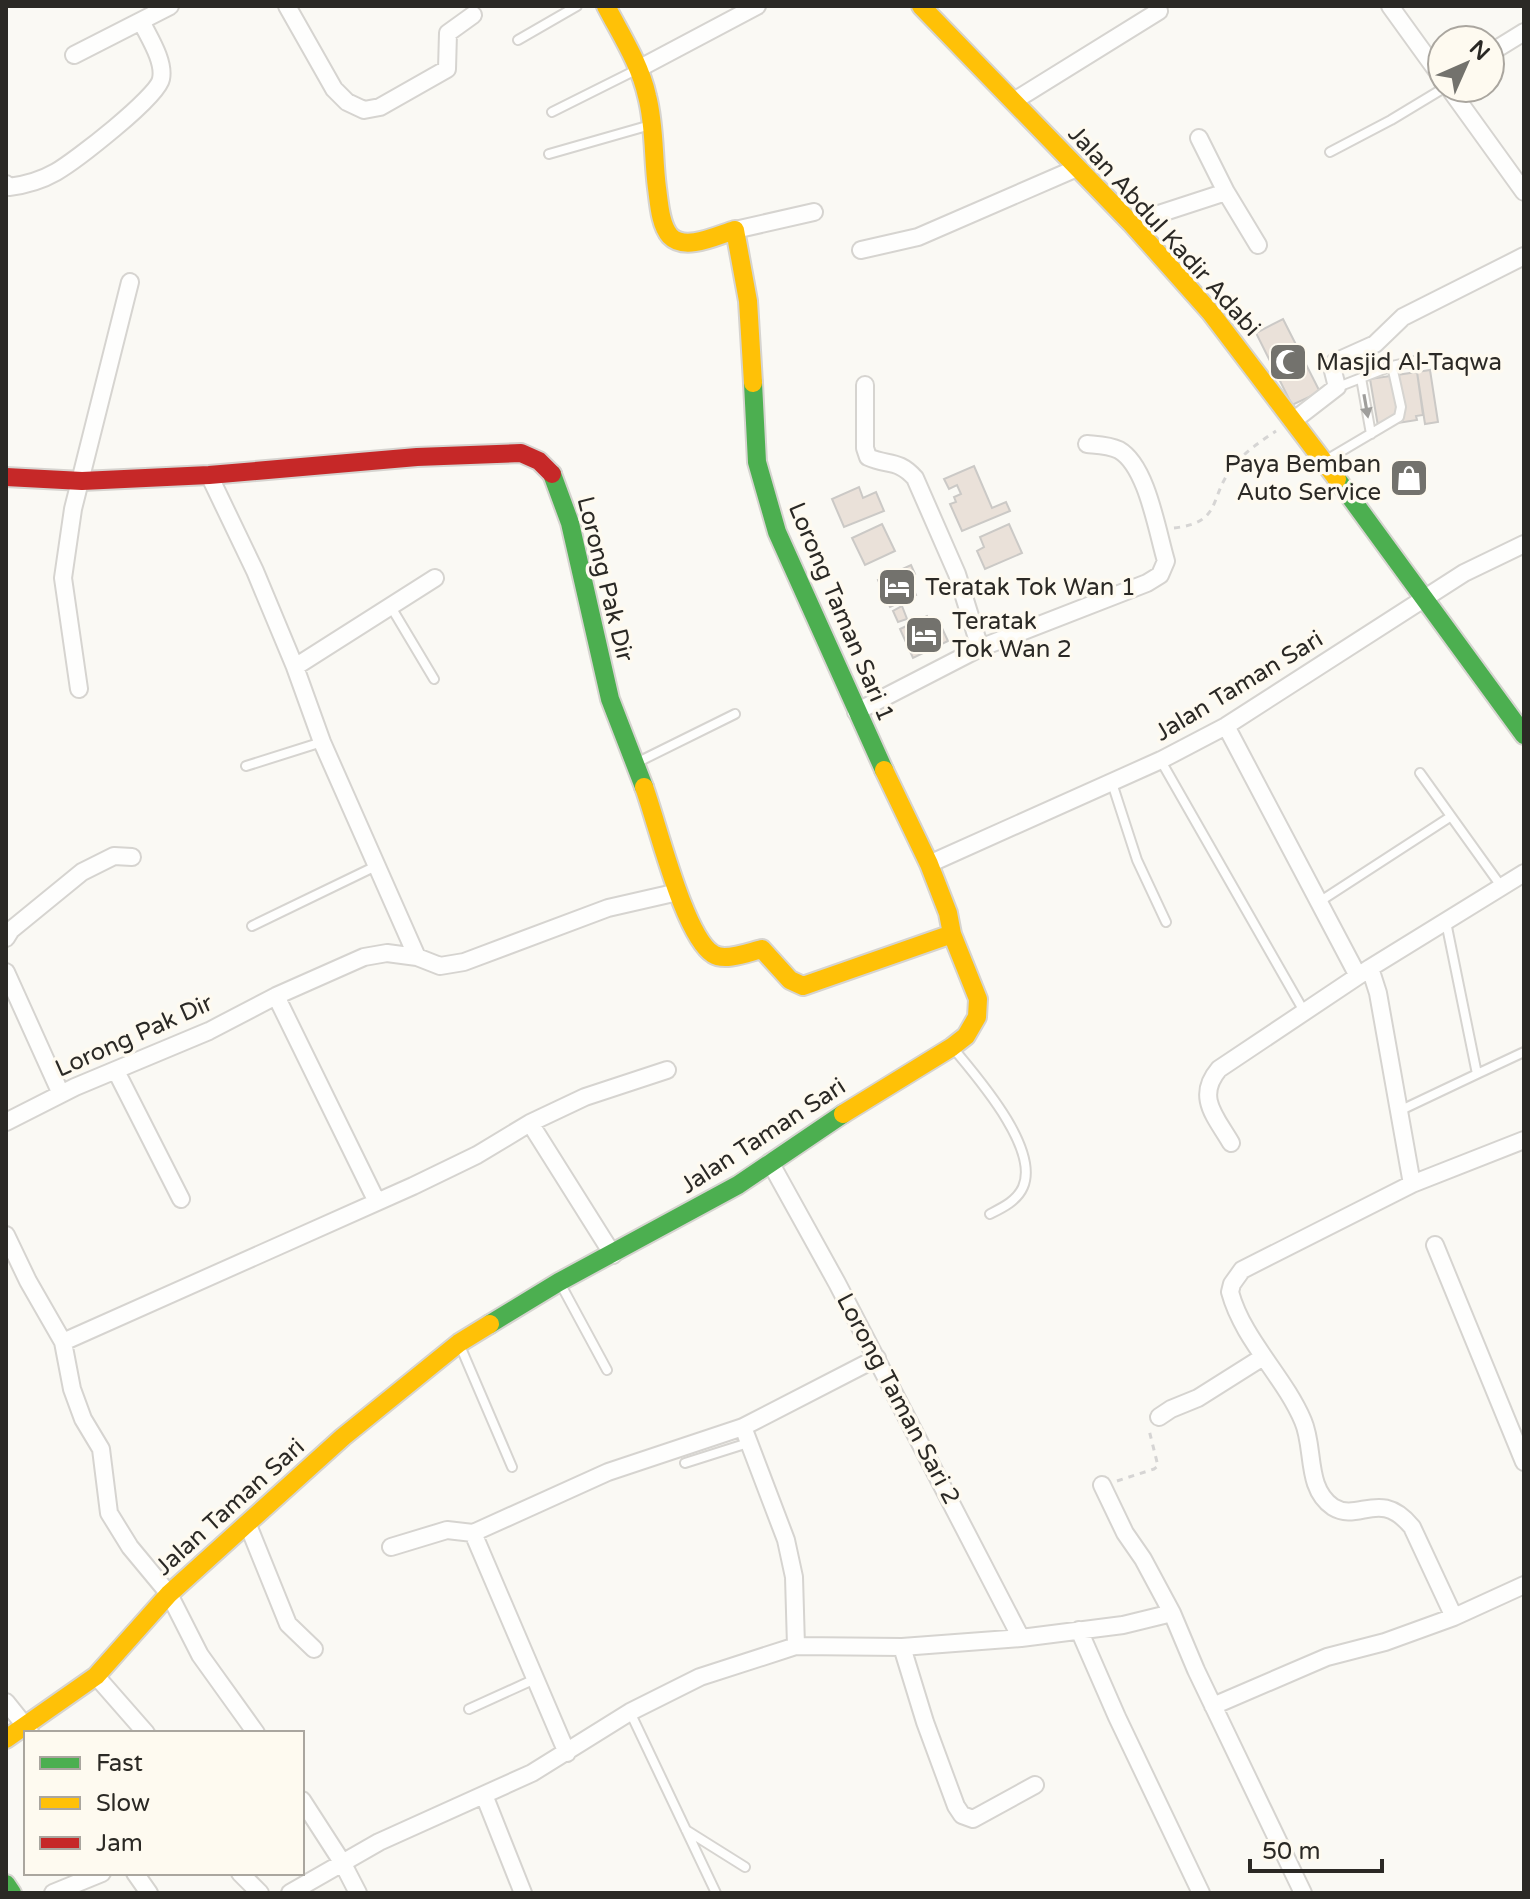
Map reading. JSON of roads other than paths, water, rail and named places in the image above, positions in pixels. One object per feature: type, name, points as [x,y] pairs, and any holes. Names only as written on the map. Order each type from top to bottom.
[{"type":"street","points":[[74,55],[170,6]]},
{"type":"street","points":[[287,6],[334,89],[347,102],[364,110],[380,107],[447,69],[448,33],[473,15]]},
{"type":"street","points":[[606,6],[640,68],[651,125],[659,202],[669,235],[686,243],[814,212]]},
{"type":"street","points":[[640,68],[757,6]]},
{"type":"street","name":"Jalan Abdul Kadir Adabi","points":[[921,6],[1131,223],[1211,313],[1324,461],[1524,735]]},
{"type":"street","points":[[1390,6],[1426,56]]},
{"type":"street","points":[[1014,101],[1159,11]]},
{"type":"street","points":[[6,184],[9,187],[22,186],[55,173],[150,97],[162,79],[160,63],[141,21]]},
{"type":"street","points":[[1506,43],[1524,32]]},
{"type":"street","points":[[1458,104],[1524,192]]},
{"type":"street","points":[[1199,138],[1226,192],[1258,245]]},
{"type":"street","points":[[861,250],[918,237],[1077,168]]},
{"type":"street","points":[[1131,223],[1226,192]]},
{"type":"street","name":"Lorong Taman Sari 1","points":[[735,230],[748,301],[757,462],[777,532],[856,712],[929,864]]},
{"type":"street","points":[[1293,421],[1337,387],[1333,371],[1335,362],[1375,344],[1403,317],[1524,256]]},
{"type":"street","points":[[79,689],[63,578],[73,509],[130,282]]},
{"type":"street","points":[[865,385],[865,448],[868,457],[895,462],[906,467],[915,478],[957,574],[980,648]]},
{"type":"street","points":[[856,712],[980,648],[1147,583],[1160,575],[1166,561],[1141,477],[1133,462],[1121,451],[1106,445],[1087,444]]},
{"type":"street","name":"Lorong Pak Dir","points":[[6,477],[82,481],[521,453],[539,461],[554,476],[570,523],[610,699],[654,813],[678,892],[698,936],[712,954],[722,957],[762,949],[770,954],[784,977],[793,985],[803,986],[952,934]]},
{"type":"street","points":[[209,475],[255,571],[322,742],[417,957]]},
{"type":"street","name":"Jalan Taman Sari","points":[[29,1729],[96,1676],[169,1594],[343,1437],[459,1343],[559,1282],[738,1185],[856,1105],[966,1036],[977,1017],[978,999],[929,864],[1161,760],[1226,726],[1464,573],[1524,544]]},
{"type":"street","points":[[295,667],[435,578]]},
{"type":"street","points":[[1226,726],[1319,902],[1378,993],[1412,1184]]},
{"type":"street","points":[[6,938],[11,930],[82,872],[114,856],[132,857]]},
{"type":"street","points":[[1231,1143],[1207,1094],[1209,1083],[1219,1069],[1364,972],[1524,873]]},
{"type":"street","name":"Lorong Pak Dir","points":[[6,1122],[61,1094],[209,1031],[276,996],[364,957],[387,953],[417,957],[440,966],[464,962],[608,908],[678,892]]},
{"type":"street","points":[[6,972],[61,1094]]},
{"type":"street","points":[[276,996],[377,1202]]},
{"type":"street","points":[[63,1342],[377,1202],[477,1155],[530,1123],[585,1097],[667,1070]]},
{"type":"street","points":[[116,1071],[181,1199]]},
{"type":"street","points":[[530,1123],[613,1255]]},
{"type":"street","points":[[1454,1617],[1417,1537],[1404,1518],[1380,1506],[1336,1509],[1326,1500],[1314,1474],[1305,1424],[1263,1357],[1230,1292],[1242,1270],[1412,1184],[1524,1140]]},
{"type":"street","name":"Lorong Taman Sari 2","points":[[770,1162],[877,1358],[1021,1638]]},
{"type":"street","points":[[6,1235],[63,1342],[72,1389],[83,1419],[101,1449],[109,1513],[130,1547],[169,1594],[200,1655],[255,1731]]},
{"type":"street","points":[[1435,1245],[1524,1462]]},
{"type":"street","points":[[1159,1417],[1198,1398],[1263,1357]]},
{"type":"street","points":[[391,1547],[447,1530],[473,1533],[608,1472],[745,1435],[877,1358]]},
{"type":"street","points":[[745,1435],[786,1540],[794,1577],[796,1646]]},
{"type":"street","points":[[1102,1485],[1113,1512],[1172,1613],[1303,1893]]},
{"type":"street","points":[[248,1525],[288,1624],[314,1649]]},
{"type":"street","points":[[473,1533],[567,1753]]},
{"type":"street","points":[[1213,1706],[1327,1657],[1385,1642],[1454,1617],[1524,1585]]},
{"type":"street","points":[[292,1893],[342,1862],[532,1773],[630,1712],[700,1677],[796,1646],[902,1647],[1021,1638],[1123,1625],[1172,1613]]},
{"type":"street","points":[[1079,1630],[1201,1893]]},
{"type":"street","points":[[902,1647],[925,1722],[962,1815],[973,1819],[1035,1785]]},
{"type":"street","points":[[96,1676],[144,1731]]},
{"type":"street","points":[[6,1702],[29,1729]]},
{"type":"street","points":[[484,1795],[523,1893]]},
{"type":"street","points":[[304,1803],[358,1893]]},
{"type":"street","points":[[53,1893],[97,1875]]},
{"type":"street","points":[[136,1875],[149,1893]]},
{"type":"street","points":[[242,1875],[260,1893]]},
{"type":"street","points":[[6,1884],[12,1893]]},
{"type":"lane","points":[[518,40],[577,6]]},
{"type":"lane","points":[[552,112],[640,68]]},
{"type":"lane","points":[[1330,152],[1426,100]]},
{"type":"lane","points":[[549,154],[651,125]]},
{"type":"lane","points":[[1337,387],[1414,361]]},
{"type":"lane","points":[[1324,461],[1399,417],[1401,407],[1392,366]]},
{"type":"lane","points":[[1361,378],[1371,434]]},
{"type":"lane","points":[[390,606],[434,679]]},
{"type":"lane","points":[[635,764],[735,714]]},
{"type":"lane","points":[[246,766],[322,742]]},
{"type":"lane","points":[[1161,760],[1305,1013]]},
{"type":"lane","points":[[1420,773],[1501,886]]},
{"type":"lane","points":[[1111,782],[1137,860],[1166,922]]},
{"type":"lane","points":[[1319,902],[1450,817]]},
{"type":"lane","points":[[252,926],[376,866]]},
{"type":"lane","points":[[1446,922],[1477,1074]]},
{"type":"lane","points":[[952,1047],[1004,1113],[1025,1170],[1023,1188],[1010,1203],[990,1214]]},
{"type":"lane","points":[[1399,1111],[1524,1052]]},
{"type":"lane","points":[[559,1282],[607,1370]]},
{"type":"lane","points":[[459,1343],[512,1467]]},
{"type":"lane","points":[[685,1463],[745,1435]]},
{"type":"lane","points":[[469,1709],[535,1679]]},
{"type":"lane","points":[[630,1712],[716,1893]]},
{"type":"lane","points":[[686,1829],[745,1867]]},
{"type":"place","name":"Masjid Al-Taqwa","points":[[1288,362]]},
{"type":"place","name":"Paya Bemban Auto Service","points":[[1409,478]]},
{"type":"place","name":"Teratak Tok Wan 1","points":[[897,587]]},
{"type":"place","name":"Teratak Tok Wan 2","points":[[924,635]]}]
